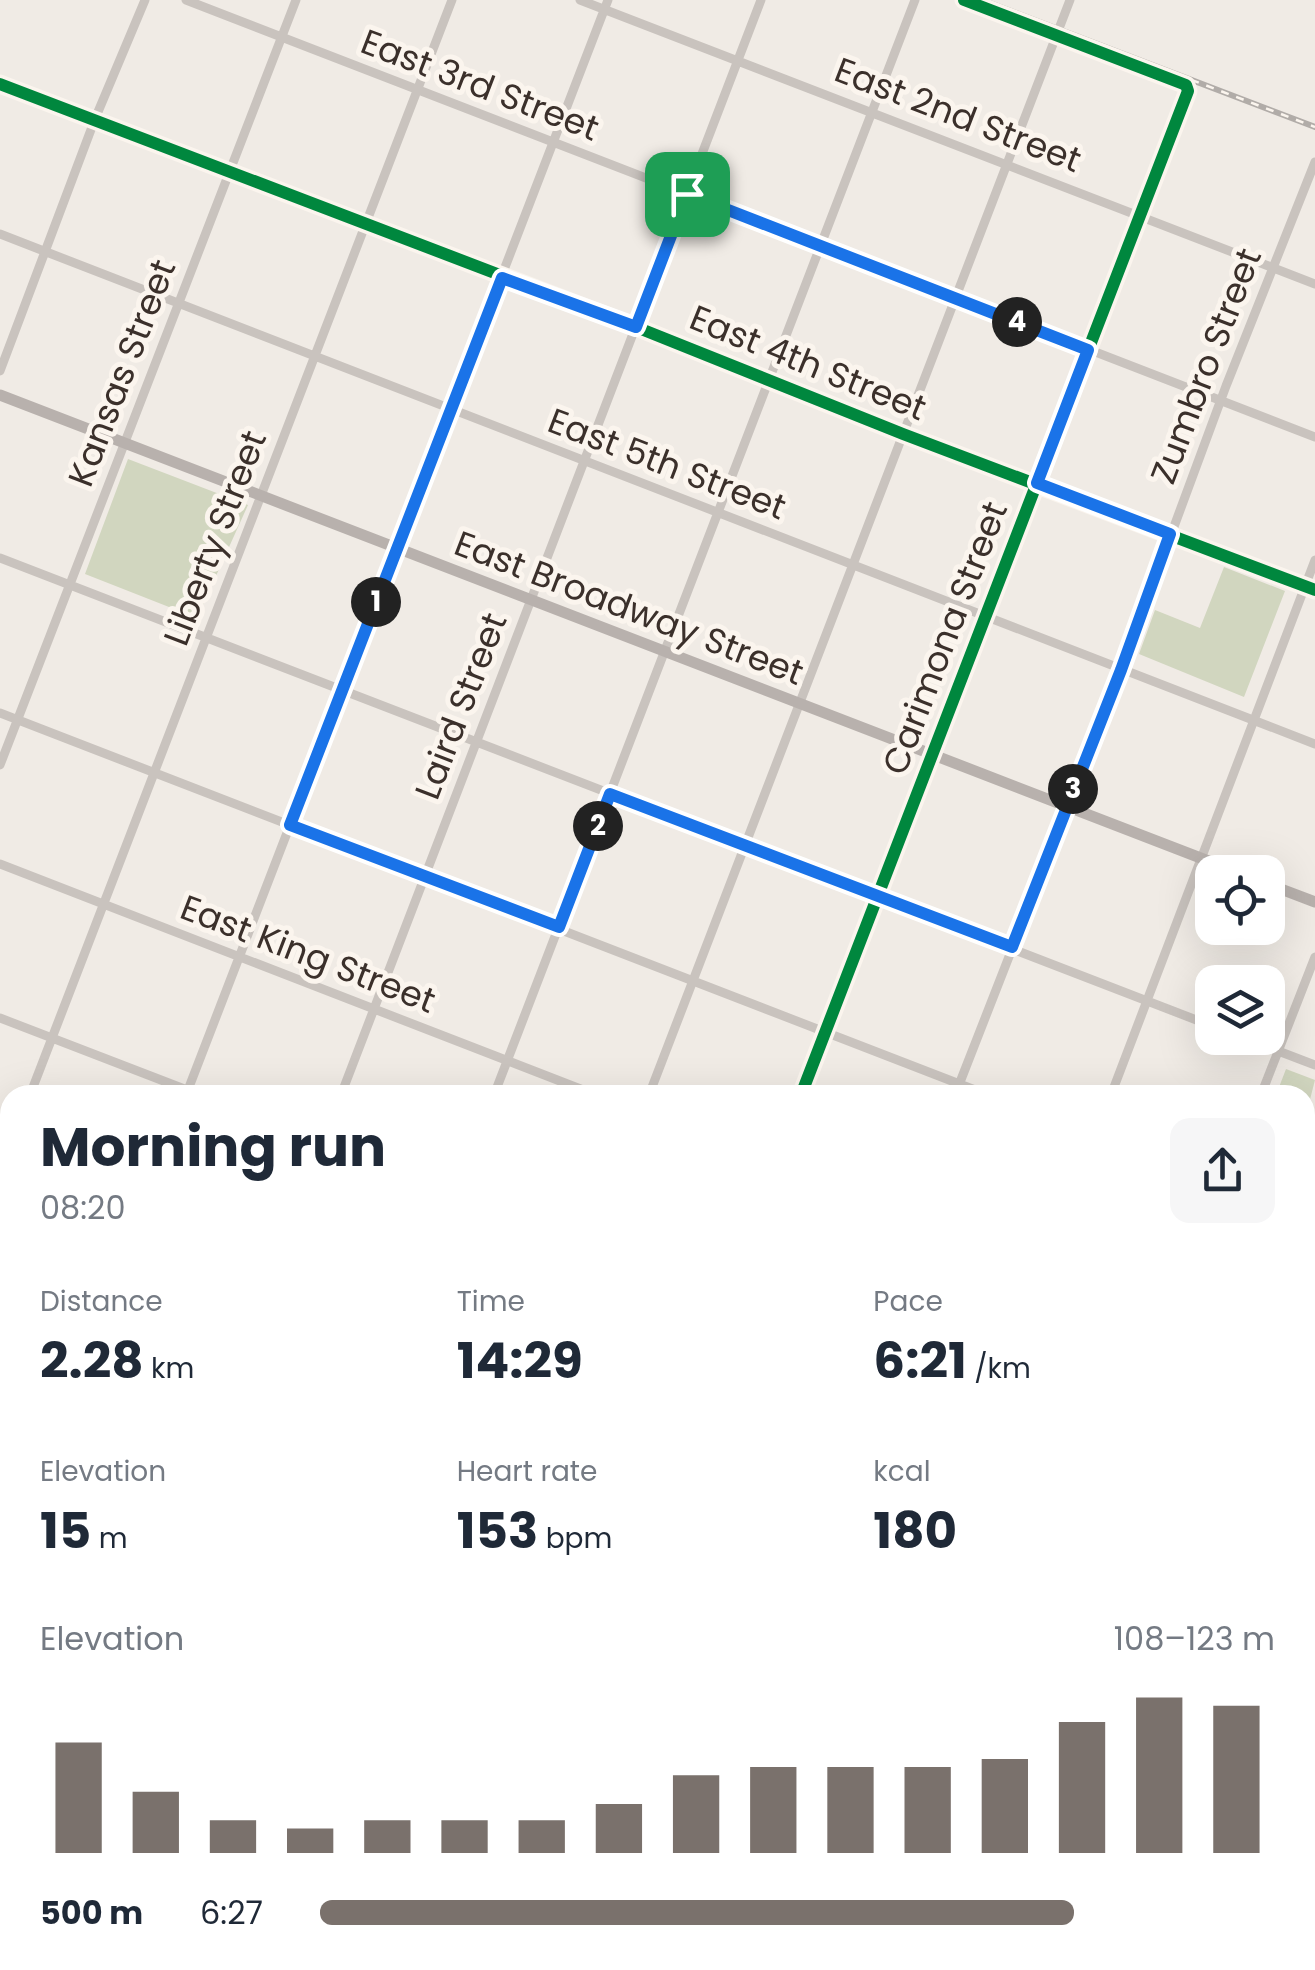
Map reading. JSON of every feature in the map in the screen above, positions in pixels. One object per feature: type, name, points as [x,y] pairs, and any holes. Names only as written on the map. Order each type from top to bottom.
[{"type":"main road","name":"East Broadway Street","points":[[0,394],[1195,856]]},
{"type":"main road","points":[[1285,891],[1315,902]]},
{"type":"street","points":[[0,371],[95,119],[145,0]]},
{"type":"street","name":"East 3rd Street","points":[[186,0],[1315,438]]},
{"type":"street","name":"Kansas Street","points":[[0,765],[296,0]]},
{"type":"street","name":"Liberty Street","points":[[34,1085],[452,0]]},
{"type":"street","name":"East 2nd Street","points":[[580,0],[606,5],[1315,284]]},
{"type":"street","name":"Laird Street","points":[[345,1085],[762,0]]},
{"type":"street","points":[[498,1085],[916,0]]},
{"type":"street","points":[[964,0],[1057,35]]},
{"type":"street","points":[[653,1085],[1070,0]]},
{"type":"street","points":[[190,1085],[606,5]]},
{"type":"street","name":"Carimona Street","points":[[805,1085],[1188,91],[1186,84],[1057,35]]},
{"type":"street","name":"East 4th Street","points":[[0,84],[1310,588]]},
{"type":"street","name":"Zumbro Street","points":[[959,1085],[1315,162]]},
{"type":"street","name":"East 5th Street","points":[[0,234],[1315,744]]},
{"type":"street","points":[[0,558],[1195,1019]]},
{"type":"street","points":[[1201,855],[1310,588],[1315,560]]},
{"type":"street","points":[[0,713],[559,927],[824,1032],[946,1085]]},
{"type":"street","name":"East King Street","points":[[0,864],[570,1085]]},
{"type":"street","points":[[1114,1085],[1195,871]]},
{"type":"street","points":[[1285,1032],[1315,957]]},
{"type":"street","points":[[0,1018],[167,1085]]},
{"type":"street","points":[[1285,1053],[1315,1065]]},
{"type":"street","points":[[1266,1085],[1276,1055]]},
{"type":"green space","points":[[128,459],[248,505],[197,618],[85,574]]},
{"type":"green space","points":[[1224,567],[1285,591],[1244,697],[1139,654],[1155,610],[1200,628]]},
{"type":"green space","points":[[1286,1069],[1315,1080],[1314,1085],[1280,1085]]},
{"type":"railway","points":[[982,0],[1315,127]]},
{"type":"cycle path","points":[[805,1085],[1188,91],[1186,85],[964,0]]},
{"type":"cycle path","points":[[0,84],[1315,590]]},
{"type":"route","points":[[687,194],[1088,350],[1037,483],[1170,534],[1012,947],[610,794],[559,927],[290,825],[502,278],[636,327],[687,194]]}]
